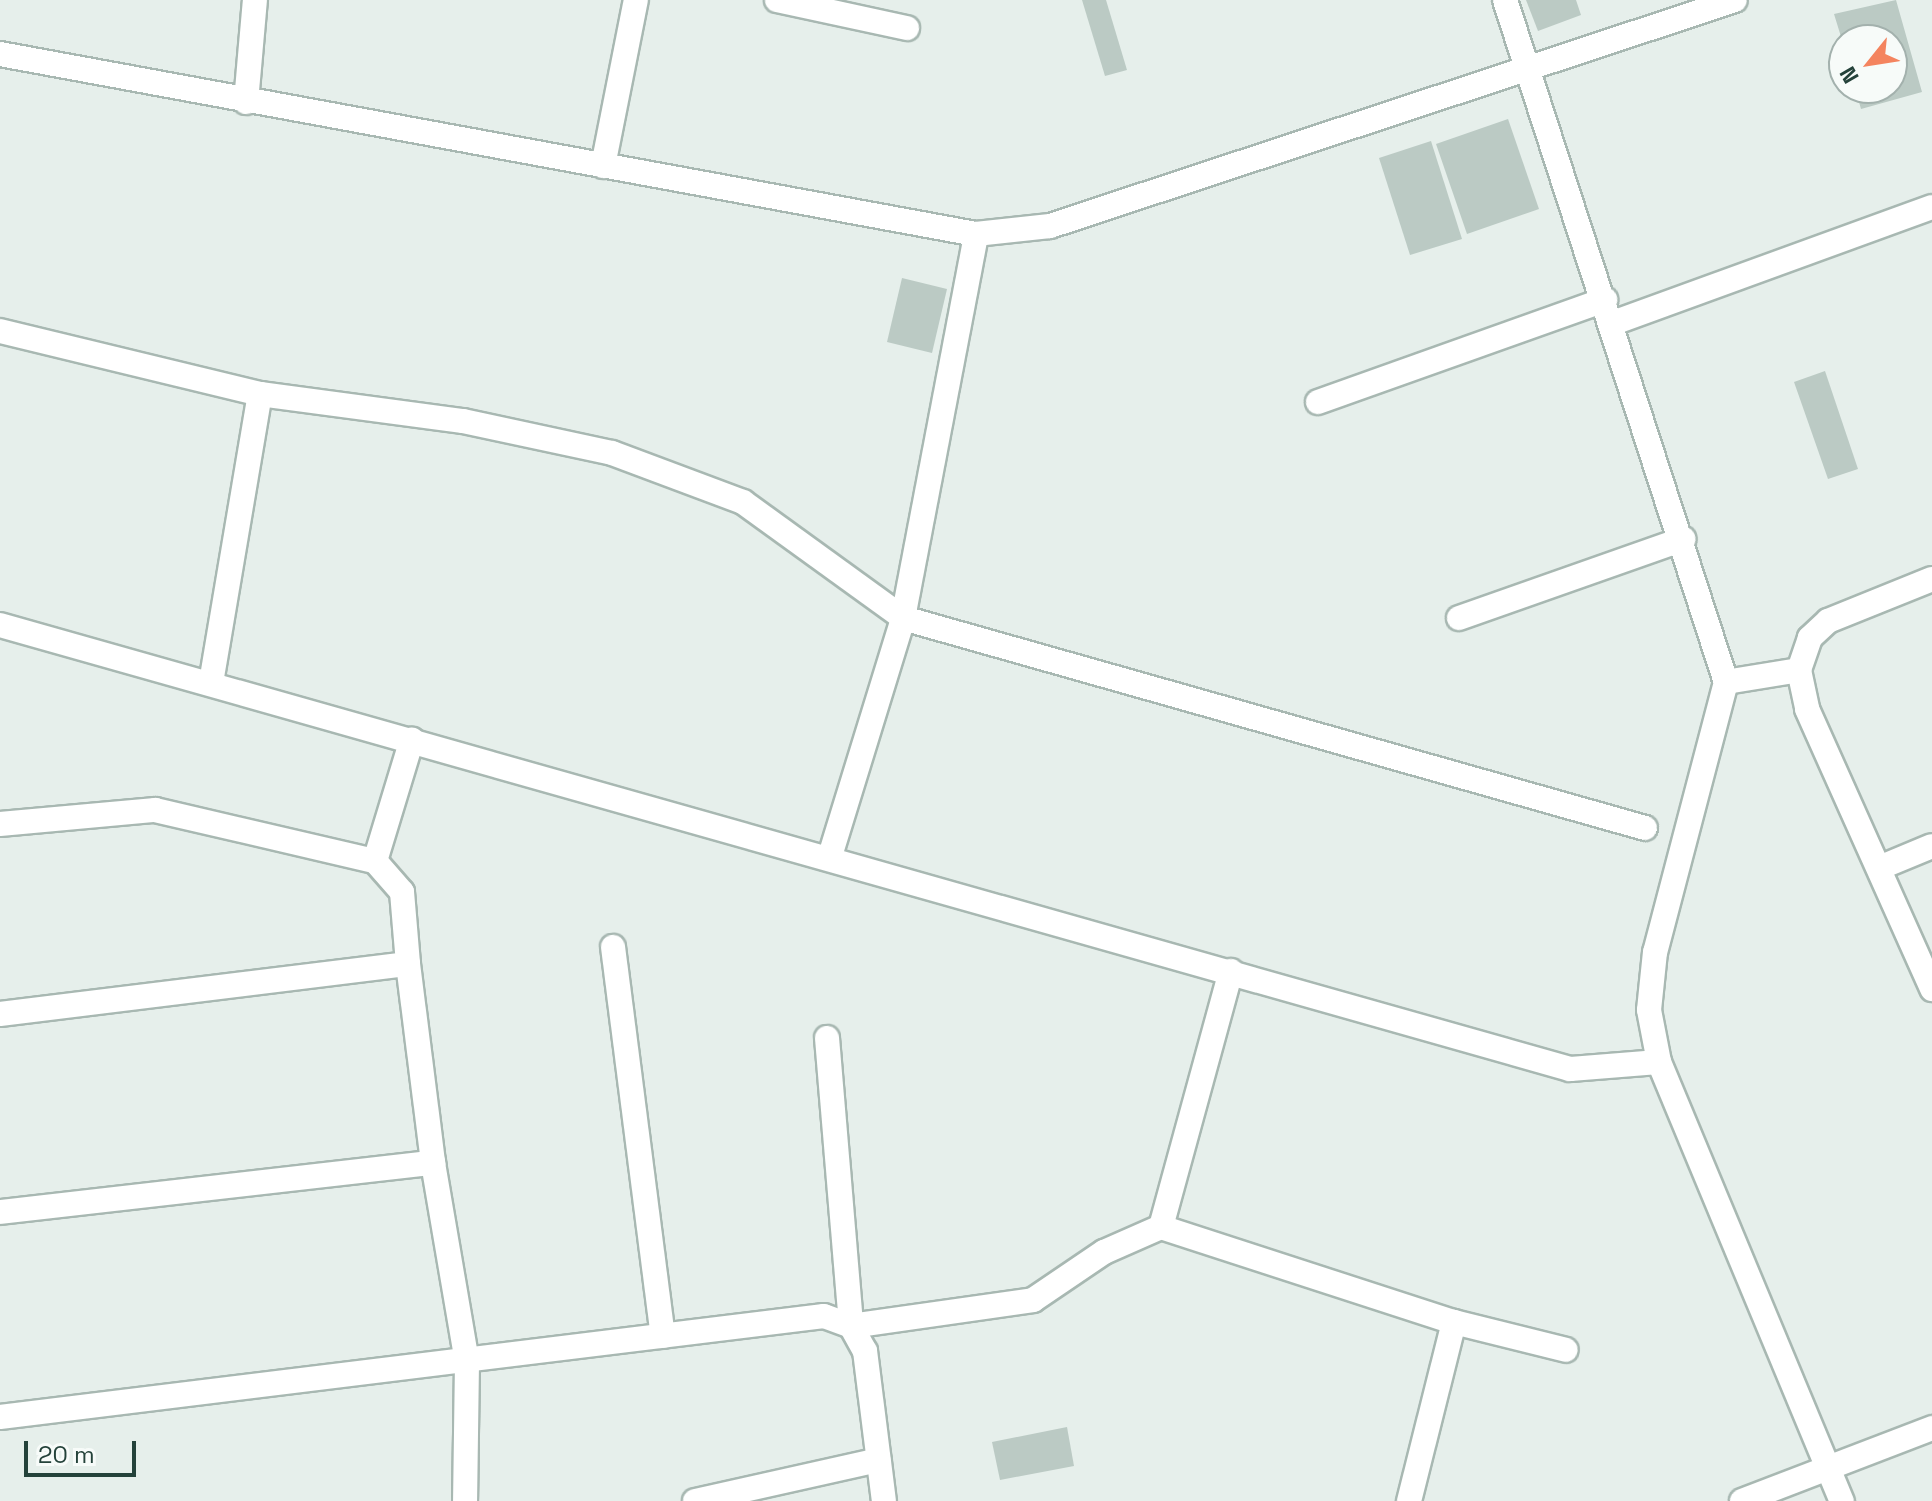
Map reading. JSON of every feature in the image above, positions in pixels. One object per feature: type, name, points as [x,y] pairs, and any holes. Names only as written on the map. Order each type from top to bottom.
[{"type":"street","points":[[246,102],[255,0]]},
{"type":"street","points":[[603,166],[636,0]]},
{"type":"street","points":[[777,0],[907,28]]},
{"type":"street","points":[[1505,0],[1683,539],[1726,682],[1655,952],[1649,1010],[1659,1062],[1842,1501]]},
{"type":"street","points":[[0,54],[246,102],[976,234],[1050,226],[1735,0]]},
{"type":"street","points":[[1613,323],[1932,207]]},
{"type":"street","points":[[830,856],[903,618],[976,234]]},
{"type":"street","points":[[1318,402],[1605,300]]},
{"type":"street","points":[[0,331],[260,394],[463,421],[612,453],[743,502],[903,618],[1645,828]]},
{"type":"street","points":[[211,683],[260,394]]},
{"type":"street","points":[[1459,618],[1683,539]]},
{"type":"street","points":[[1932,579],[1828,621],[1810,638],[1799,670],[1807,709],[1932,989]]},
{"type":"street","points":[[0,625],[830,856],[1570,1069],[1659,1062]]},
{"type":"street","points":[[1726,682],[1799,670]]},
{"type":"street","points":[[375,861],[412,739]]},
{"type":"street","points":[[0,824],[155,810],[375,861],[402,892],[433,1163],[467,1362],[465,1501]]},
{"type":"street","points":[[1879,868],[1932,846]]},
{"type":"street","points":[[613,947],[663,1336]]},
{"type":"street","points":[[0,1014],[408,964]]},
{"type":"street","points":[[1161,1227],[1231,971]]},
{"type":"street","points":[[827,1038],[851,1326],[865,1351],[884,1501]]},
{"type":"street","points":[[0,1212],[433,1163]]},
{"type":"street","points":[[0,1417],[824,1316],[851,1326],[1033,1300],[1104,1252],[1161,1227],[1454,1322],[1566,1350]]},
{"type":"street","points":[[1409,1501],[1454,1322]]},
{"type":"street","points":[[1742,1501],[1829,1465],[1932,1428]]},
{"type":"street","points":[[695,1501],[878,1460]]},
{"type":"building","points":[[1082,0],[1106,0],[1127,70],[1105,76]]},
{"type":"building","points":[[1526,0],[1576,0],[1581,15],[1538,31]]},
{"type":"building","points":[[1896,0],[1903,24],[1837,24],[1834,14]]},
{"type":"building","points":[[1908,42],[1922,92],[1908,96]]},
{"type":"building","points":[[1860,104],[1879,104],[1861,109]]},
{"type":"building","points":[[1508,119],[1539,209],[1467,234],[1436,144]]},
{"type":"building","points":[[1431,141],[1462,239],[1410,255],[1379,158]]},
{"type":"building","points":[[902,278],[947,289],[932,353],[887,342]]},
{"type":"building","points":[[1825,371],[1858,469],[1828,479],[1794,382]]},
{"type":"building","points":[[1067,1427],[1074,1466],[1000,1480],[992,1442]]}]
